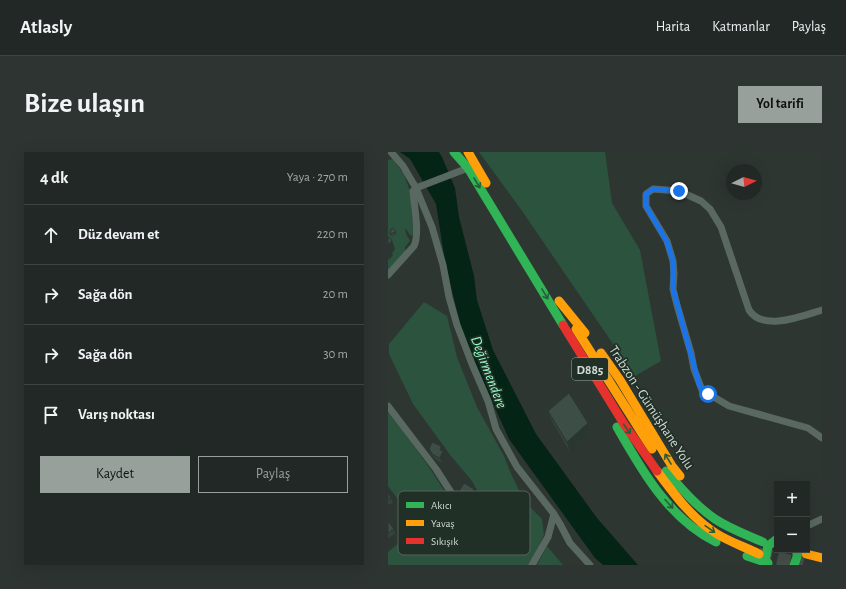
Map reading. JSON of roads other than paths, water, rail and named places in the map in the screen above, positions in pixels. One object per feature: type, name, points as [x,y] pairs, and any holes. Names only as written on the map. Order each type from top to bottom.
[{"type":"highway","name":"Trabzon - Gümüşhane Yolu","points":[[454,152],[624,424],[674,495],[701,522],[717,534],[759,554]]},
{"type":"highway","name":"Trabzon - Gümüşhane Yolu","points":[[468,152],[498,204],[664,468],[685,493],[715,518],[736,531],[763,542]]},
{"type":"highway","name":"Trabzon - Gümüşhane Yolu","points":[[559,301],[620,380],[672,466],[689,487],[708,505],[724,517],[741,527],[774,539]]},
{"type":"highway","name":"Trabzon - Gümüşhane Yolu","points":[[564,326],[589,378],[620,433],[648,479],[669,505],[693,529],[735,551],[768,564]]},
{"type":"highway","name":"Trabzon - Gümüşhane Yolu","points":[[768,564],[765,554],[766,550],[771,542],[774,541]]},
{"type":"highway","points":[[810,551],[822,550]]},
{"type":"highway","points":[[794,565],[797,553]]},
{"type":"highway","points":[[810,553],[822,558]]},
{"type":"street","points":[[391,152],[419,187],[443,265],[449,297],[457,325],[488,401],[496,429],[518,467],[554,514],[570,543],[590,565]]},
{"type":"street","points":[[388,275],[416,242],[413,191],[419,187],[465,169]]},
{"type":"street","points":[[822,310],[790,320],[763,321],[754,316],[749,310],[721,227],[710,209],[702,201],[679,191],[653,189],[646,194],[646,206],[667,242],[673,261],[673,289],[691,353],[694,370],[702,390],[729,406],[808,428],[822,438]]},
{"type":"street","points":[[388,406],[432,463],[450,491]]},
{"type":"street","points":[[532,565],[548,537],[554,514]]},
{"type":"street","points":[[810,524],[822,518]]},
{"type":"water","name":"Değirmendere","points":[[400,152],[439,152],[442,157],[455,188],[459,217],[474,276],[477,300],[493,350],[536,434],[597,518],[638,565],[603,565],[595,558],[509,439],[463,337],[445,261],[436,204],[410,159]]},
{"type":"tunnel","points":[[759,554],[803,564]]}]
